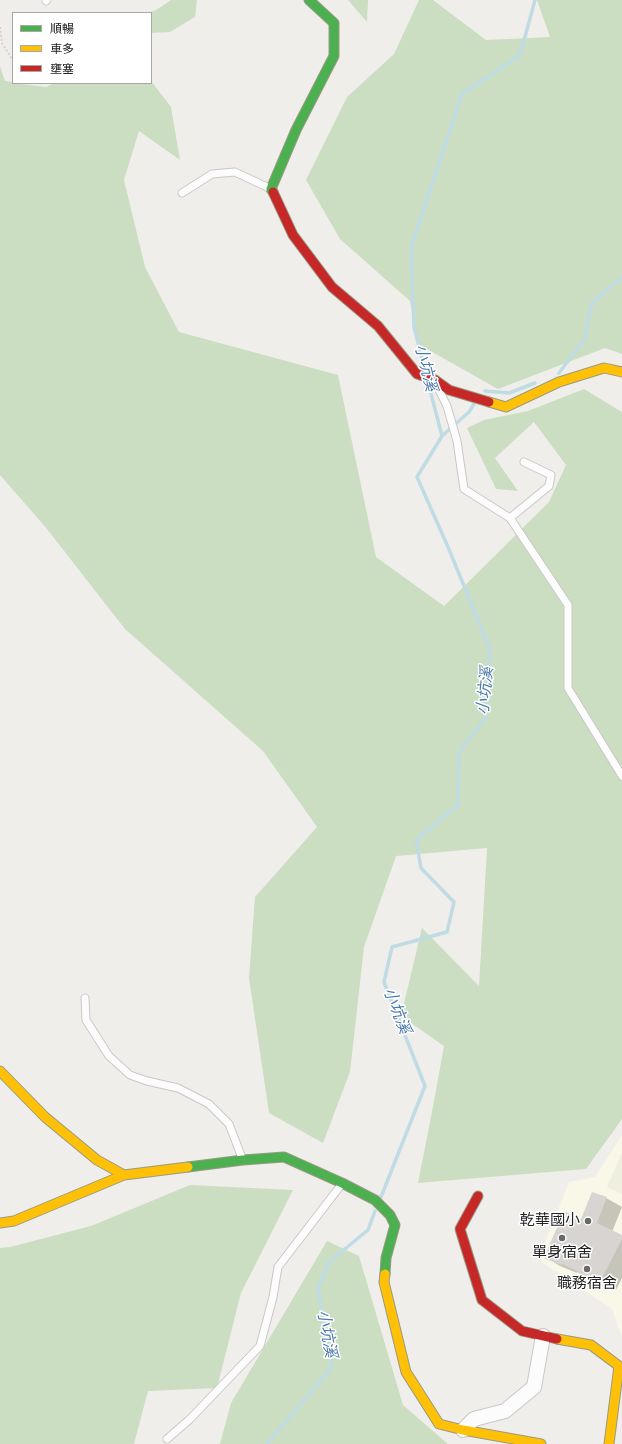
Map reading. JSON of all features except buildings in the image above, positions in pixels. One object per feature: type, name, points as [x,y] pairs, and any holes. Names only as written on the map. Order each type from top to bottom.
[{"type":"street","points":[[309,0],[334,23],[334,56],[296,130],[271,189],[292,235],[332,287],[378,326],[417,374],[434,380],[449,390],[506,407],[559,382],[604,368],[622,372]]},
{"type":"street","points":[[0,1071],[45,1117],[97,1160],[124,1175]]},
{"type":"street","points":[[0,1223],[14,1222],[124,1175],[243,1160],[284,1157],[342,1183],[375,1200],[390,1214],[395,1225],[386,1258],[384,1282],[406,1372],[439,1424],[463,1430],[541,1444]]},
{"type":"street","points":[[478,1196],[460,1229],[482,1300],[522,1331],[591,1345],[619,1366],[609,1444]]},
{"type":"street","points":[[463,1430],[474,1420],[505,1411],[534,1387],[543,1336]]},
{"type":"lane","points":[[182,193],[212,174],[235,172],[271,189]]},
{"type":"lane","points":[[434,380],[446,406],[457,441],[464,488],[510,518],[568,605],[568,688],[622,776]]},
{"type":"lane","points":[[510,518],[549,486],[551,475],[524,462]]},
{"type":"lane","points":[[85,998],[86,1020],[109,1056],[130,1075],[147,1081],[178,1088],[209,1104],[229,1124],[243,1160]]},
{"type":"lane","points":[[167,1439],[190,1419],[260,1346],[273,1297],[278,1267],[342,1183]]},
{"type":"path","points":[[0,27],[2,43],[12,59]]},
{"type":"shaded area","name":"乾華國小","points":[[622,1135],[622,1337],[612,1309],[538,1260],[569,1182],[595,1177]]},
{"type":"green space","points":[[171,0],[197,0],[195,17],[170,32],[152,33],[152,12],[150,12],[156,10]]},
{"type":"green space","points":[[348,0],[368,0],[367,22]]},
{"type":"green space","points":[[419,0],[433,0],[486,40],[550,37],[537,0],[622,0],[622,354],[605,348],[498,389],[418,344],[410,301],[340,239],[306,180],[347,97],[394,54]]},
{"type":"green space","points":[[0,66],[5,81],[12,82],[12,84],[46,87],[53,84],[152,84],[152,82],[171,107],[180,160],[139,131],[124,180],[145,267],[179,332],[338,375],[376,557],[444,606],[549,502],[566,465],[534,422],[495,458],[518,491],[496,489],[467,428],[484,420],[528,411],[584,389],[622,412],[622,1119],[586,1169],[418,1183],[444,1046],[401,1016],[422,928],[479,986],[487,848],[396,856],[364,947],[350,1072],[323,1143],[269,1113],[249,978],[255,897],[317,827],[263,751],[125,629],[47,529],[0,475]]},
{"type":"green space","points":[[622,1153],[622,1194],[607,1187]]},
{"type":"green space","points":[[190,1185],[293,1190],[241,1293],[217,1388],[148,1391],[134,1444],[0,1444],[0,1248],[10,1247],[91,1226]]},
{"type":"green space","points":[[327,1241],[359,1256],[403,1405],[448,1444],[220,1444],[231,1403]]},
{"type":"waterway","name":"小坑溪","points":[[425,370],[414,327],[411,248],[462,94],[520,55],[535,0]]},
{"type":"waterway","points":[[559,373],[584,340],[592,303],[622,277]]},
{"type":"waterway","points":[[485,391],[509,393],[535,383]]},
{"type":"waterway","name":"小坑溪","points":[[381,1197],[425,1086],[384,982],[392,947],[447,932],[454,902],[421,868],[416,840],[458,805],[459,752],[485,719],[490,649],[417,477],[442,436],[429,386]]},
{"type":"waterway","points":[[442,436],[469,412],[474,404]]},
{"type":"waterway","name":"小坑溪","points":[[267,1444],[332,1367],[318,1289],[329,1262],[368,1230],[375,1211]]},
{"type":"traffic: fast","points":[[273,192],[271,189],[296,130],[334,56],[334,23],[309,0]]},
{"type":"traffic: fast","points":[[188,1167],[243,1160],[284,1157],[342,1183],[375,1200],[390,1215],[395,1225],[386,1258],[385,1274]]},
{"type":"traffic: slow","points":[[489,402],[506,407],[559,382],[604,368],[622,372]]},
{"type":"traffic: slow","points":[[0,1071],[45,1117],[97,1160],[124,1175]]},
{"type":"traffic: slow","points":[[0,1223],[14,1221],[124,1175],[188,1167]]},
{"type":"traffic: slow","points":[[385,1274],[384,1282],[406,1372],[439,1424],[463,1430],[541,1444]]},
{"type":"traffic: slow","points":[[557,1339],[591,1345],[619,1366],[609,1444]]},
{"type":"traffic: jam","points":[[273,192],[293,235],[332,287],[378,326],[417,374],[435,380],[449,390],[489,402]]},
{"type":"traffic: jam","points":[[478,1196],[460,1229],[482,1300],[522,1331],[557,1339]]},
{"type":"place","name":"乾華國小","points":[[588,1221]]},
{"type":"place","name":"單身宿舍","points":[[562,1238]]},
{"type":"place","name":"職務宿舍","points":[[587,1269]]}]
